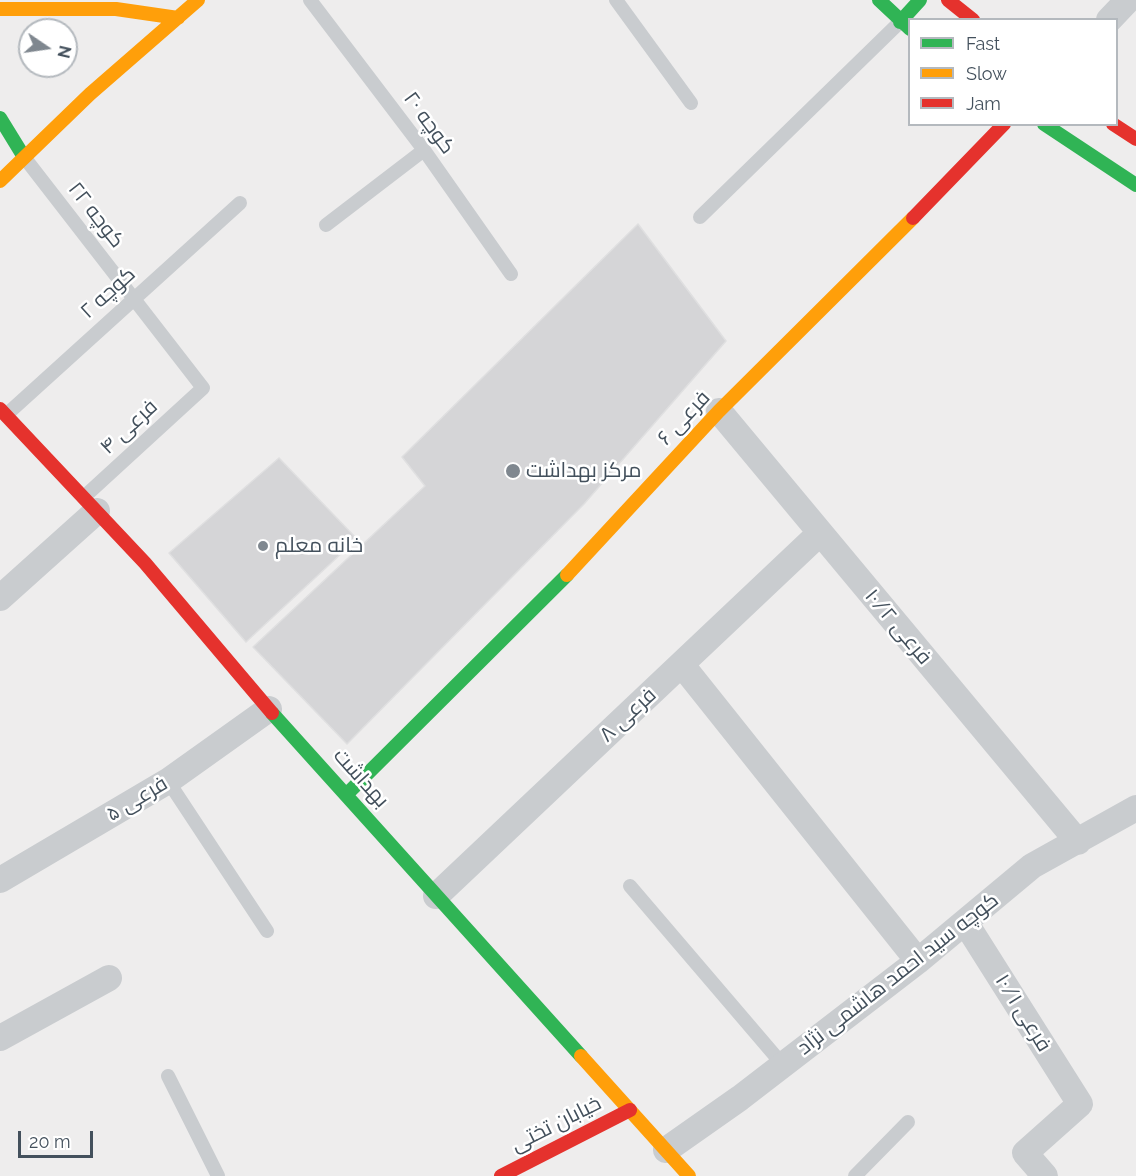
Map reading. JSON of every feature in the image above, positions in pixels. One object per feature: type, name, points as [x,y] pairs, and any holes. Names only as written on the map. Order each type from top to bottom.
[{"type":"street","points":[[0,181],[90,94],[198,0]]},
{"type":"street","points":[[879,0],[905,25]]},
{"type":"street","points":[[909,18],[920,0]]},
{"type":"street","points":[[948,0],[970,18]]},
{"type":"street","points":[[1111,18],[1128,0]]},
{"type":"street","points":[[0,9],[116,9],[178,18]]},
{"type":"street","points":[[0,118],[24,157]]},
{"type":"street","name":"فرعی ۶","points":[[347,794],[544,600],[719,411],[876,256],[1002,126]]},
{"type":"street","points":[[1047,126],[1136,185]]},
{"type":"street","points":[[1116,126],[1136,139]]},
{"type":"street","name":"فرعی ۱۰/۲","points":[[719,411],[1078,842]]},
{"type":"street","name":"بهداشت","points":[[3,412],[145,562],[269,709],[689,1176]]},
{"type":"street","points":[[0,598],[90,504]]},
{"type":"street","name":"فرعی ۸","points":[[436,896],[820,533]]},
{"type":"street","points":[[682,665],[918,961]]},
{"type":"street","name":"فرعی ۵","points":[[0,880],[168,781],[269,709]]},
{"type":"street","name":"کوچه سید احمد هاشمی نژاد","points":[[666,1150],[783,1065],[918,961],[1032,866],[1136,808]]},
{"type":"street","name":"فرعی ۱۰/۱","points":[[965,922],[1080,1104],[1025,1153],[1045,1176]]},
{"type":"street","points":[[0,1038],[110,978]]},
{"type":"street","name":"خیابان تختی","points":[[501,1176],[630,1110]]},
{"type":"lane","name":"کوچه ۲۰","points":[[310,0],[424,150],[511,274]]},
{"type":"lane","points":[[623,2],[691,103]]},
{"type":"lane","points":[[700,217],[905,25]]},
{"type":"lane","points":[[326,225],[424,150]]},
{"type":"lane","name":"کوچه ۲۲","points":[[24,157],[203,388]]},
{"type":"lane","name":"کوچه ۲","points":[[3,412],[134,299],[240,202]]},
{"type":"lane","name":"فرعی ۴","points":[[90,504],[203,388]]},
{"type":"lane","points":[[168,781],[267,931]]},
{"type":"lane","points":[[630,886],[783,1065]]},
{"type":"lane","points":[[168,1076],[218,1176]]},
{"type":"lane","points":[[855,1176],[908,1122]]},
{"type":"building","name":"مرکز بهداشت","points":[[638,224],[726,341],[584,504],[347,744],[253,647],[425,486],[402,457]]},
{"type":"building","name":"خانه معلم","points":[[279,458],[357,539],[246,642],[169,553]]},
{"type":"traffic: fast","points":[[879,0],[908,27]]},
{"type":"traffic: fast","points":[[900,22],[920,0]]},
{"type":"traffic: fast","points":[[0,118],[24,157]]},
{"type":"traffic: fast","points":[[1047,126],[1136,185]]},
{"type":"traffic: fast","points":[[347,794],[567,575]]},
{"type":"traffic: fast","points":[[272,713],[581,1056]]},
{"type":"traffic: slow","points":[[0,181],[90,94],[198,0]]},
{"type":"traffic: slow","points":[[0,9],[116,9],[178,18]]},
{"type":"traffic: slow","points":[[567,575],[719,411],[913,218]]},
{"type":"traffic: slow","points":[[581,1056],[689,1176]]},
{"type":"traffic: jam","points":[[948,0],[970,18]]},
{"type":"traffic: jam","points":[[913,218],[1002,126]]},
{"type":"traffic: jam","points":[[1116,126],[1136,139]]},
{"type":"traffic: jam","points":[[0,409],[145,563],[272,713]]},
{"type":"traffic: jam","points":[[501,1176],[630,1110]]},
{"type":"place","name":"مرکز بهداشت","points":[[513,471]]},
{"type":"place","name":"خانه معلم","points":[[263,546]]}]
